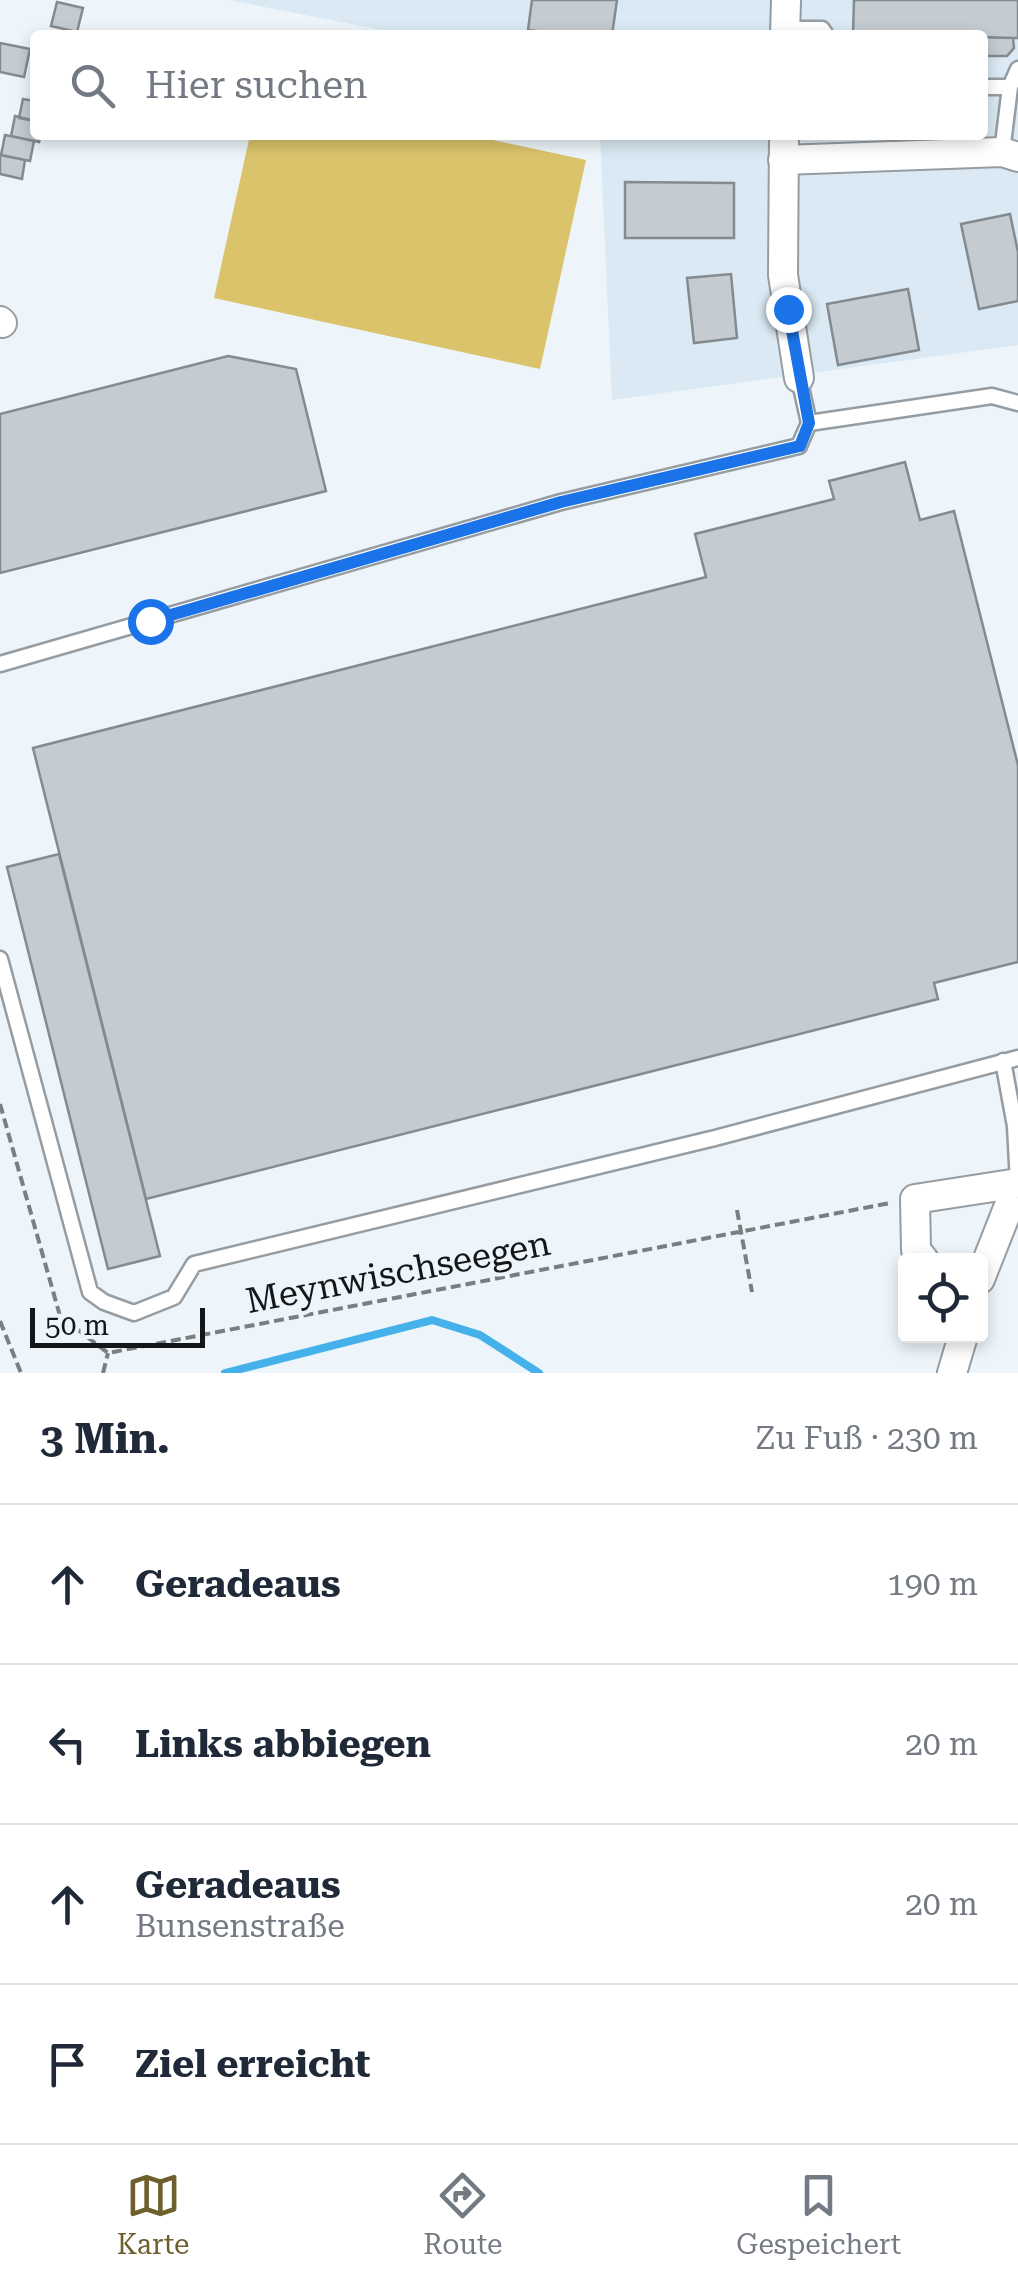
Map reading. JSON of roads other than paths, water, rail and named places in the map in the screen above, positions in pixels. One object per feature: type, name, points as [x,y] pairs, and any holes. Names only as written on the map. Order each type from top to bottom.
[{"type":"street","points":[[785,30],[786,0]]},
{"type":"street","points":[[799,378],[783,275],[783,148],[1010,154]]},
{"type":"street","points":[[918,1253],[915,1199],[1018,1183]]},
{"type":"street","points":[[988,1259],[1018,1183]]},
{"type":"street","points":[[952,1373],[961,1343]]},
{"type":"lane","points":[[1010,154],[1010,87],[1018,70]]},
{"type":"lane","points":[[988,86],[1010,87]]},
{"type":"lane","points":[[0,664],[561,502],[800,446],[809,423],[799,378]]},
{"type":"lane","points":[[809,423],[992,396],[1018,403]]},
{"type":"lane","points":[[0,959],[90,1292],[134,1313],[174,1298],[194,1264],[715,1138],[1011,1059],[1018,1183]]},
{"type":"waterway","points":[[225,1373],[432,1320],[480,1335],[539,1373]]}]
